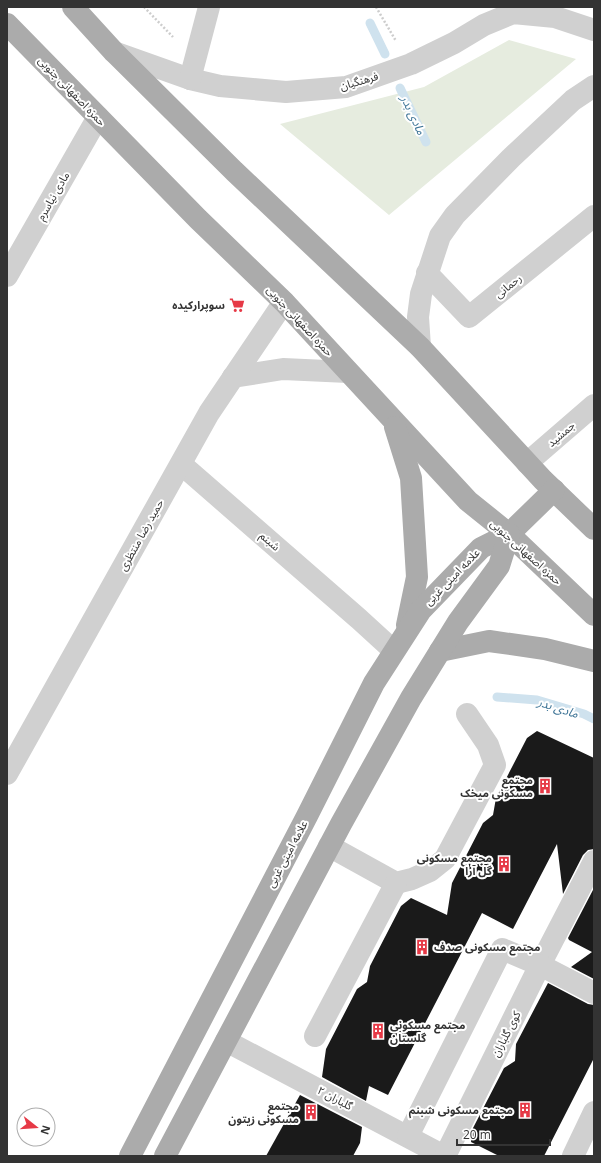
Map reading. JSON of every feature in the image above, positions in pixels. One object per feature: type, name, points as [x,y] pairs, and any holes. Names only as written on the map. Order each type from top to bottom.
[{"type":"main road","points":[[73,7],[114,52],[234,171],[420,347],[527,463],[594,529]]},
{"type":"main road","name":"حمزه اصفهانی جنوبی","points":[[7,24],[198,219],[284,302],[468,501],[509,534],[594,616]]},
{"type":"main road","points":[[393,420],[412,478],[417,577],[400,642]]},
{"type":"main road","points":[[165,1156],[329,846],[411,698],[458,622],[499,566],[509,534],[554,490]]},
{"type":"main road","name":"علامه امینی غربی","points":[[130,1156],[307,816],[374,683],[421,610],[481,548],[509,534]]},
{"type":"main road","points":[[440,651],[489,641],[546,649],[594,660]]},
{"type":"street","points":[[193,70],[209,7]]},
{"type":"street","name":"فرهنگیان","points":[[114,52],[193,70],[220,86],[286,92],[346,87],[411,64],[454,43],[484,25],[513,13],[550,12],[594,30]]},
{"type":"street","points":[[420,347],[418,317],[421,294],[440,236],[455,214],[511,158],[573,100],[594,86]]},
{"type":"street","name":"مادی نیاسرم","points":[[7,276],[98,117]]},
{"type":"street","name":"رحمانی","points":[[427,273],[469,317],[594,216]]},
{"type":"street","name":"حمید رضا منتظری","points":[[7,774],[209,413],[284,302]]},
{"type":"street","points":[[233,377],[283,370],[348,372]]},
{"type":"street","name":"جمشید","points":[[527,463],[594,406]]},
{"type":"street","name":"شبنم","points":[[181,464],[359,619],[400,642]]},
{"type":"street","points":[[329,846],[396,883],[412,879],[430,871],[445,859],[495,765],[488,745],[467,714]]},
{"type":"street","name":"کوی گلباران","points":[[444,1156],[594,861]]},
{"type":"street","points":[[315,1036],[396,883]]},
{"type":"street","points":[[408,1136],[502,949],[540,965],[594,993]]},
{"type":"street","name":"گلباران ۲","points":[[226,1041],[444,1156]]},
{"type":"street","points":[[573,1156],[594,1112]]},
{"type":"path","points":[[144,7],[193,70]]},
{"type":"path","points":[[376,7],[411,64]]},
{"type":"shaded area","points":[[509,40],[576,59],[389,215],[280,124],[424,87]]},
{"type":"building","points":[[537,731],[594,758],[594,849],[588,850],[583,855],[563,894],[557,844],[513,929],[482,913],[388,1095],[369,1086],[366,1101],[322,1077],[326,1049],[357,989],[367,982],[370,966],[401,906],[411,898],[447,915],[452,883],[483,823],[493,815],[496,798],[527,738]]},
{"type":"building","points":[[594,888],[594,979],[571,967],[592,952],[569,940],[568,938]]},
{"type":"building","points":[[548,983],[588,1004],[594,1005],[594,1058],[544,1156],[499,1156],[471,1142],[473,1128],[504,1068],[515,1061],[516,1044]]},
{"type":"building","name":"مجتمع مسکونی زیتون","points":[[300,1095],[362,1127],[360,1143],[353,1156],[266,1156]]},
{"type":"waterway","name":"مادی بدر","points":[[370,23],[385,54]]},
{"type":"waterway","name":"مادی بدر","points":[[400,88],[426,142]]},
{"type":"waterway","name":"مادی بدر","points":[[497,697],[537,700],[584,714],[594,719]]},
{"type":"place","name":"سوپرارکیده","points":[[237,305]]},
{"type":"place","name":"مجتمع مسکونی میخک","points":[[545,786]]},
{"type":"place","name":"مجتمع مسکونی گل آرا","points":[[504,864]]},
{"type":"place","name":"مجتمع مسکونی صدف","points":[[422,947]]},
{"type":"place","name":"مجتمع مسکونی گلستان","points":[[378,1031]]},
{"type":"place","name":"مجتمع مسکونی شبنم","points":[[525,1110]]},
{"type":"place","name":"مجتمع مسکونی زیتون","points":[[311,1112]]}]
